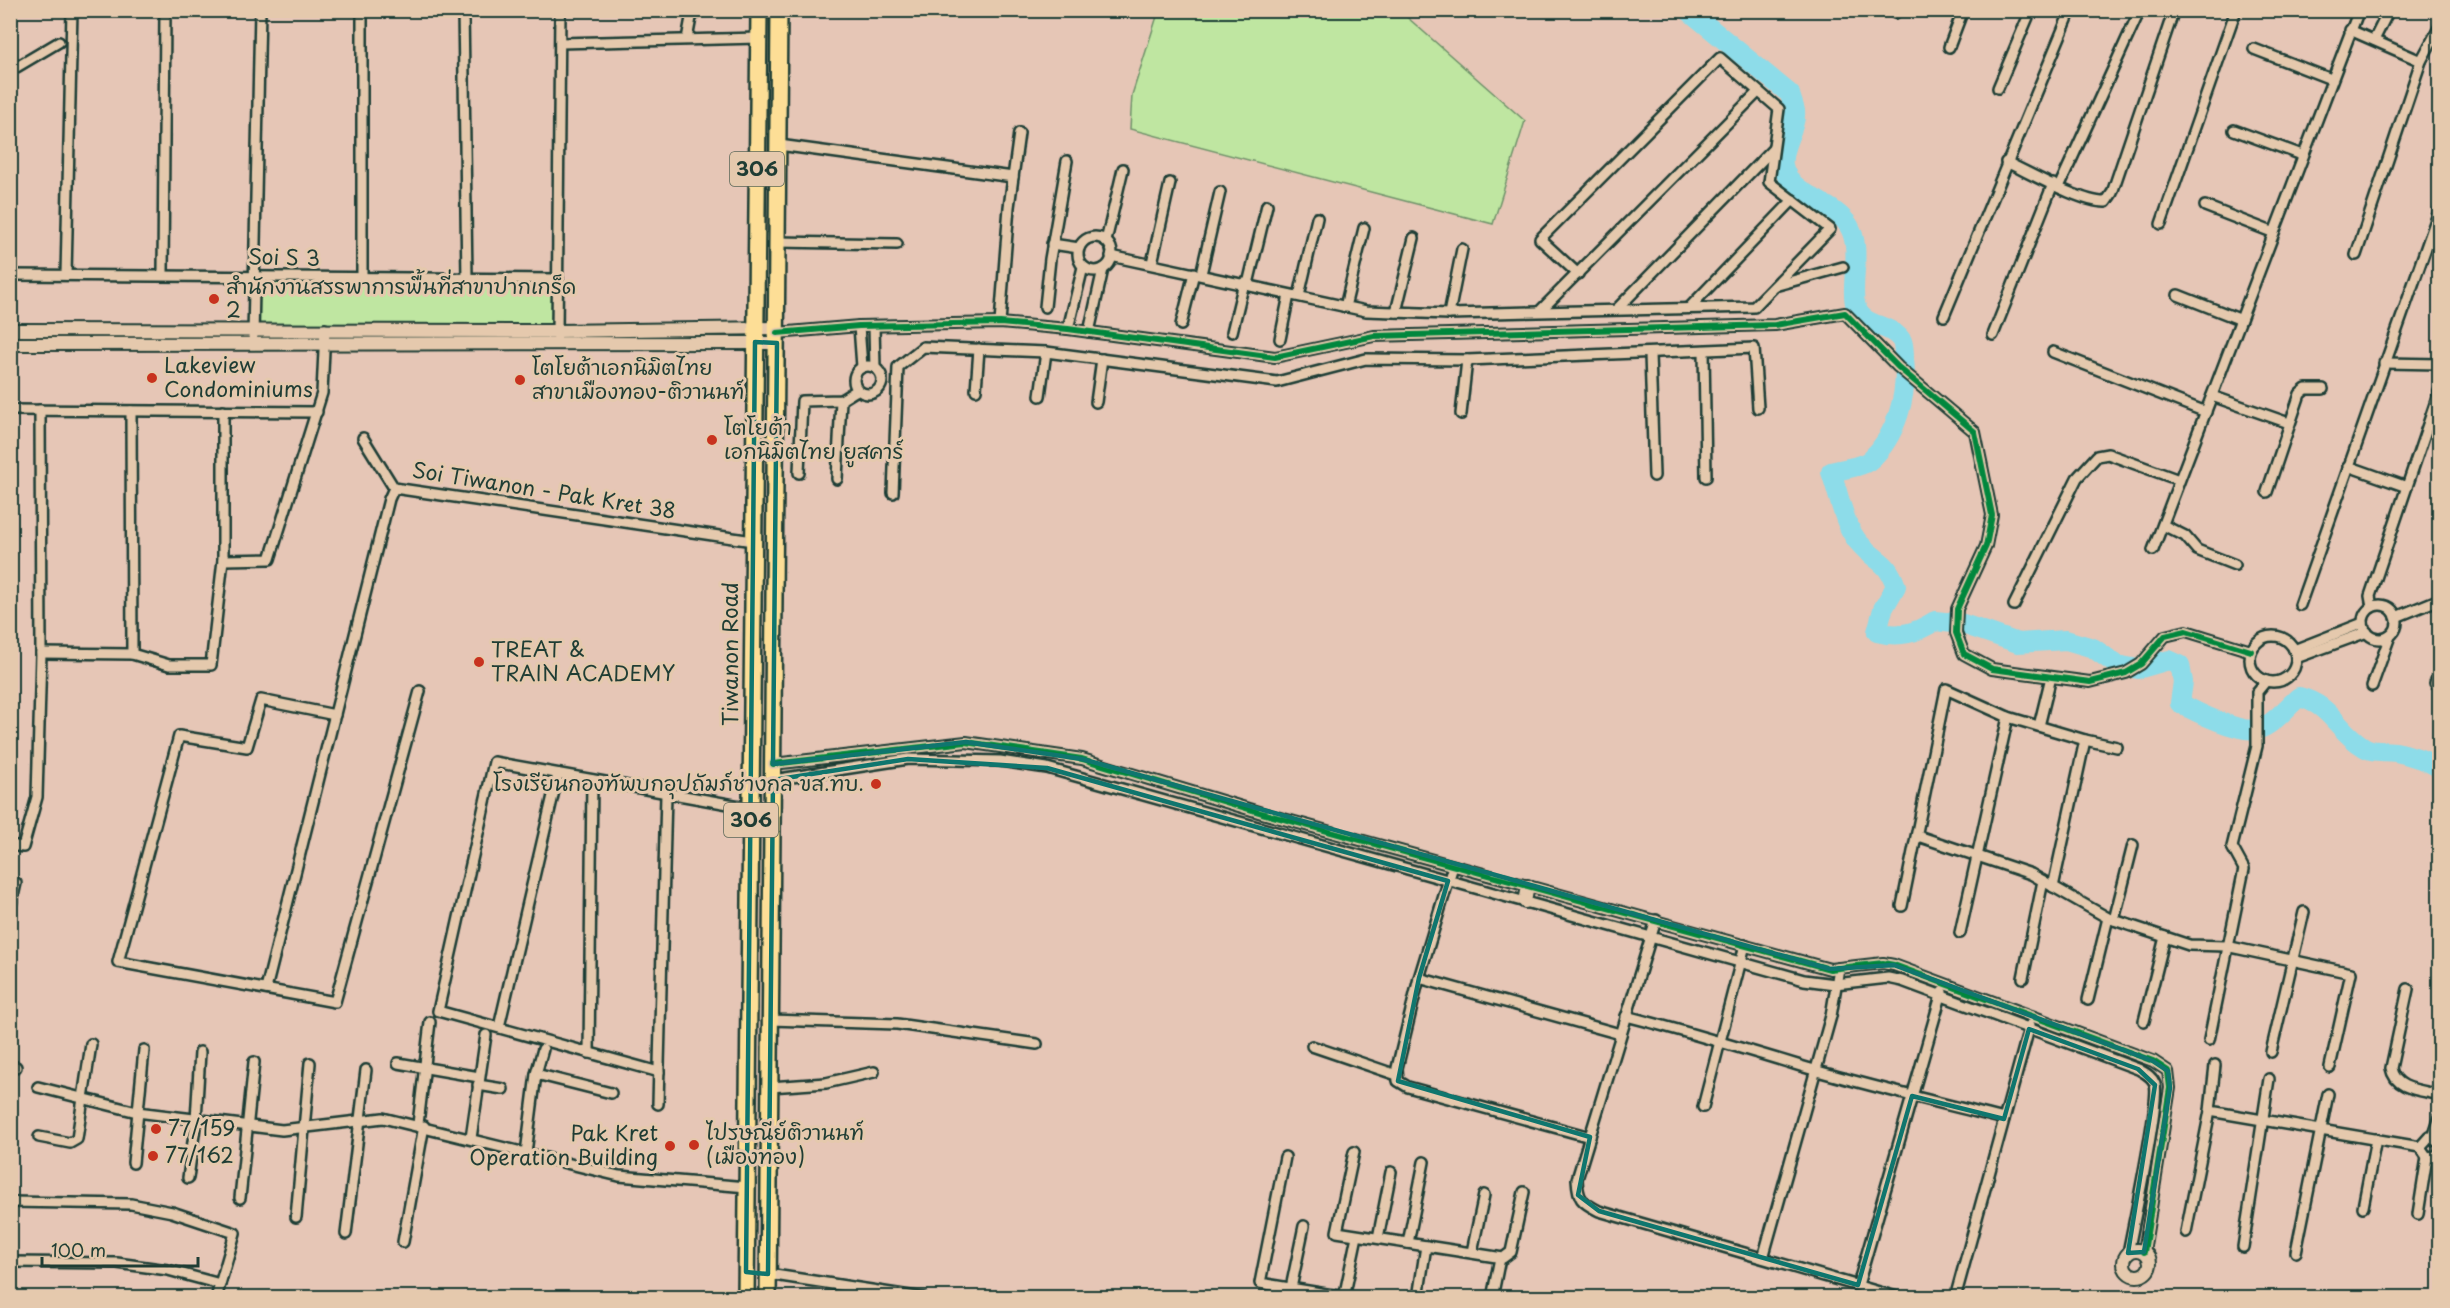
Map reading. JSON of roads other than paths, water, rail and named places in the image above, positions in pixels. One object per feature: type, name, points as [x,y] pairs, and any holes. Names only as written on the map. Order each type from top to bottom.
[{"type":"main road","name":"Tiwanon Road","points":[[746,1298],[759,10]]},
{"type":"main road","name":"Tiwanon Road","points":[[768,1298],[779,10]]},
{"type":"main road","points":[[751,784],[773,783]]},
{"type":"main road","points":[[746,1272],[768,1274]]},
{"type":"street","points":[[66,275],[72,10]]},
{"type":"street","points":[[163,274],[165,10]]},
{"type":"street","points":[[253,335],[260,10]]},
{"type":"street","points":[[362,10],[362,277]]},
{"type":"street","points":[[463,10],[466,278]]},
{"type":"street","points":[[557,337],[560,10]]},
{"type":"street","points":[[687,39],[691,18],[697,10]]},
{"type":"street","points":[[1948,47],[1963,10]]},
{"type":"street","points":[[1998,88],[2031,10]]},
{"type":"street","points":[[1944,316],[2071,10]]},
{"type":"street","points":[[1993,335],[2056,186],[2139,10]]},
{"type":"street","points":[[2006,162],[2056,186],[2099,202],[2106,202],[2110,198],[2174,10]]},
{"type":"street","points":[[2161,224],[2236,10]]},
{"type":"street","points":[[2153,550],[2272,232],[2359,10]]},
{"type":"street","points":[[2374,40],[2389,10]]},
{"type":"street","points":[[2356,255],[2421,61],[2436,42],[2439,26]]},
{"type":"street","points":[[2350,30],[2421,61]]},
{"type":"street","points":[[560,43],[759,38]]},
{"type":"street","points":[[10,71],[59,42]]},
{"type":"street","points":[[2254,49],[2331,79]]},
{"type":"street","points":[[1112,256],[1345,307],[1396,312],[1449,314],[1541,310],[1754,307],[1830,229],[1769,182],[1779,109],[1720,58],[1540,239],[1578,274]]},
{"type":"street","points":[[1541,310],[1758,92]]},
{"type":"street","points":[[2234,130],[2302,155]]},
{"type":"street","points":[[1000,323],[1019,133]]},
{"type":"street","points":[[779,145],[1013,177]]},
{"type":"street","points":[[1616,310],[1773,149]]},
{"type":"street","points":[[1045,308],[1052,244],[1067,161]]},
{"type":"street","points":[[1112,256],[1106,241],[1123,169]]},
{"type":"street","points":[[1152,263],[1170,183]]},
{"type":"street","points":[[1181,325],[1220,192]]},
{"type":"street","points":[[1689,308],[1794,200]]},
{"type":"street","points":[[1232,332],[1267,205]]},
{"type":"street","points":[[2205,206],[2272,232]]},
{"type":"street","points":[[2300,605],[2439,208]]},
{"type":"street","points":[[1280,339],[1317,218]]},
{"type":"street","points":[[1345,307],[1364,228]]},
{"type":"street","points":[[1103,269],[1093,271],[1083,267],[1078,258],[1079,248],[1091,238],[1106,241]]},
{"type":"street","points":[[1396,312],[1414,238]]},
{"type":"street","points":[[777,242],[897,244]]},
{"type":"street","points":[[1052,244],[1079,248]]},
{"type":"street","points":[[1449,314],[1462,249]]},
{"type":"street","points":[[1089,332],[1103,269],[1112,256]]},
{"type":"street","points":[[1068,329],[1083,267]]},
{"type":"street","points":[[1775,286],[1843,267]]},
{"type":"street","name":"Soi S 3","points":[[10,274],[558,279]]},
{"type":"street","points":[[2178,295],[2240,319]]},
{"type":"street","points":[[10,344],[253,335],[325,329],[557,337],[636,344],[859,326],[1000,323],[1068,329],[1275,357],[1374,336],[1775,325],[1845,313],[1898,367],[1975,432],[1992,515],[1986,546],[1957,609],[1956,633],[1964,654],[1992,669],[2090,682],[2126,673],[2141,664],[2166,636],[2186,631],[2251,651]]},
{"type":"street","points":[[859,326],[862,367],[854,378],[857,390],[865,395],[874,394],[880,387],[882,379],[923,347],[1046,352],[1277,382],[1366,359],[1467,360],[1754,348],[1758,408]]},
{"type":"street","points":[[874,326],[875,368],[882,379]]},
{"type":"street","points":[[223,560],[270,559],[322,393],[325,329]]},
{"type":"street","points":[[636,329],[636,344]]},
{"type":"street","points":[[10,330],[253,335],[323,342],[557,337],[636,329],[755,335]]},
{"type":"street","points":[[976,390],[979,349]]},
{"type":"street","points":[[1704,351],[1706,477]]},
{"type":"street","points":[[1040,396],[1046,352]]},
{"type":"street","points":[[2053,352],[2206,412]]},
{"type":"street","points":[[1650,354],[1654,476]]},
{"type":"street","points":[[1096,402],[1102,359]]},
{"type":"street","points":[[1461,414],[1467,360]]},
{"type":"street","points":[[2384,363],[2439,364]]},
{"type":"street","points":[[862,367],[875,368]]},
{"type":"street","points":[[893,493],[898,367]]},
{"type":"street","points":[[2267,492],[2289,423],[2302,391],[2323,389]]},
{"type":"street","points":[[2372,607],[2370,596],[2439,389]]},
{"type":"street","points":[[799,473],[802,401],[841,400],[857,390]]},
{"type":"street","points":[[2212,396],[2289,423]]},
{"type":"street","points":[[837,478],[841,400]]},
{"type":"street","points":[[10,410],[317,412]]},
{"type":"street","points":[[10,845],[23,847],[37,797],[41,653],[40,410]]},
{"type":"street","points":[[131,411],[132,654]]},
{"type":"street","points":[[41,653],[132,654],[170,665],[211,665],[223,560],[223,411]]},
{"type":"street","points":[[363,438],[394,488]]},
{"type":"street","points":[[2014,605],[2077,478],[2097,456],[2108,454],[2180,480]]},
{"type":"street","points":[[2348,466],[2407,487]]},
{"type":"street","name":"Soi Tiwanon - Pak Kret 38","points":[[266,989],[340,689],[390,494],[394,488],[753,541]]},
{"type":"street","points":[[2163,525],[2185,536],[2197,550],[2235,566]]},
{"type":"street","points":[[2396,617],[2439,597]]},
{"type":"street","points":[[2373,686],[2390,636],[2396,627],[2396,617],[2389,608],[2372,607],[2365,614],[2365,628],[2375,638],[2390,636]]},
{"type":"street","points":[[2295,654],[2365,628]]},
{"type":"street","points":[[2269,636],[2281,637],[2295,654],[2295,665],[2287,677],[2266,681],[2254,672],[2250,662],[2251,651],[2258,641],[2269,636]]},
{"type":"street","points":[[2435,683],[2439,670]]},
{"type":"street","points":[[2039,726],[2051,677]]},
{"type":"street","points":[[2209,1040],[2226,946],[2244,869],[2232,847],[2257,746],[2257,692],[2266,681]]},
{"type":"street","points":[[1902,906],[1946,689],[2008,717],[2117,747]]},
{"type":"street","points":[[335,715],[261,700],[247,747],[179,736],[118,962],[335,1002],[420,691]]},
{"type":"street","points":[[1960,933],[2008,717]]},
{"type":"street","points":[[2053,887],[2085,740]]},
{"type":"street","points":[[773,764],[966,742],[1082,759],[1453,866],[1830,969],[1883,963],[1945,984],[2153,1060],[2168,1071],[2170,1088],[2144,1252]]},
{"type":"street","points":[[773,783],[908,759],[1000,761],[1047,768],[1804,980],[1838,984],[1888,978],[1941,996],[2149,1075],[2155,1085],[2128,1253],[2124,1265],[2128,1272],[2135,1276],[2144,1274],[2149,1267],[2150,1259],[2144,1252],[2136,1250],[2128,1253]]},
{"type":"street","points":[[659,1072],[438,1011],[494,762],[751,808]]},
{"type":"street","points":[[499,1028],[558,774]]},
{"type":"street","points":[[589,1053],[592,780]]},
{"type":"street","points":[[658,1104],[666,794]]},
{"type":"street","points":[[1918,836],[2043,881],[2111,919],[2189,945],[2226,946],[2351,973],[2330,1067]]},
{"type":"street","points":[[2088,1000],[2133,845]]},
{"type":"street","points":[[1453,866],[1419,978],[1397,1075],[1398,1080],[1408,1087],[1590,1137]]},
{"type":"street","points":[[2023,978],[2043,881]]},
{"type":"street","points":[[10,882],[16,883],[10,910]]},
{"type":"street","points":[[1525,902],[1528,886]]},
{"type":"street","points":[[2271,1052],[2304,912]]},
{"type":"street","points":[[1656,920],[1649,936],[1577,1179],[1578,1195],[1586,1205],[1900,1298]]},
{"type":"street","points":[[2144,1021],[2165,937]]},
{"type":"street","points":[[1703,1107],[1745,945]]},
{"type":"street","points":[[1763,1258],[1831,1016],[1839,968]]},
{"type":"street","points":[[1419,978],[1620,1034]]},
{"type":"street","points":[[1858,1285],[1945,984]]},
{"type":"street","points":[[2408,989],[2391,1068],[2392,1075],[2404,1087],[2439,1095]]},
{"type":"street","points":[[1626,1016],[1720,1039],[1814,1070],[2004,1119]]},
{"type":"street","points":[[1955,1298],[2032,1017]]},
{"type":"street","points":[[770,1020],[897,1024],[1037,1044]]},
{"type":"street","points":[[403,1242],[421,1125],[424,1069],[430,1022]]},
{"type":"street","points":[[471,1138],[486,1035]]},
{"type":"street","points":[[39,1137],[64,1143],[74,1141],[79,1133],[91,1044]]},
{"type":"street","points":[[1312,1046],[1397,1075]]},
{"type":"street","points":[[526,1153],[536,1074],[543,1049]]},
{"type":"street","points":[[133,1163],[144,1050]]},
{"type":"street","points":[[188,1178],[196,1120],[200,1052]]},
{"type":"street","points":[[240,1198],[254,1062]]},
{"type":"street","points":[[296,1217],[310,1063]]},
{"type":"street","points":[[398,1063],[503,1089]]},
{"type":"street","points":[[2186,1232],[2210,1111],[2215,1065]]},
{"type":"street","points":[[346,1233],[366,1071]]},
{"type":"street","points":[[770,1087],[826,1083],[874,1072]]},
{"type":"street","points":[[536,1074],[611,1093]]},
{"type":"street","points":[[2243,1247],[2269,1079]]},
{"type":"street","points":[[38,1087],[137,1112],[282,1131],[383,1118],[421,1125],[619,1176],[747,1186]]},
{"type":"street","points":[[2296,1252],[2328,1094]]},
{"type":"street","points":[[2210,1111],[2420,1147]]},
{"type":"street","points":[[2420,1147],[2424,1139],[2436,1140],[2439,1117]]},
{"type":"street","points":[[2363,1207],[2376,1139]]},
{"type":"street","points":[[2420,1147],[2427,1157]]},
{"type":"street","points":[[2427,1157],[2436,1156],[2439,1151]]},
{"type":"street","points":[[1354,1152],[1337,1232],[1500,1258],[1506,1257],[1511,1252],[1524,1192]]},
{"type":"street","points":[[1286,1157],[1260,1283],[1347,1297],[1357,1236]]},
{"type":"street","points":[[2418,1214],[2427,1157]]},
{"type":"street","points":[[1408,1243],[1424,1162]]},
{"type":"street","points":[[1378,1238],[1391,1172]]},
{"type":"street","points":[[1472,1252],[1484,1195]]},
{"type":"street","points":[[10,1202],[131,1204],[172,1212],[235,1233],[216,1298]]},
{"type":"street","points":[[1291,1288],[1304,1226]]},
{"type":"street","points":[[1418,1298],[1426,1246]]},
{"type":"street","points":[[1492,1298],[1500,1258]]},
{"type":"street","points":[[10,1262],[117,1263],[168,1270],[220,1284]]},
{"type":"street","points":[[768,1274],[923,1298]]},
{"type":"street","points":[[850,1298],[852,1287]]},
{"type":"waterway","points":[[1688,10],[1790,94],[1795,117],[1783,158],[1787,175],[1793,184],[1833,210],[1849,226],[1853,235],[1856,256],[1854,289],[1856,307],[1865,319],[1891,331],[1903,343],[1904,386],[1894,427],[1870,460],[1857,466],[1831,472],[1850,530],[1861,545],[1885,566],[1896,586],[1883,609],[1877,632],[1907,633],[1921,629],[1935,621],[1963,624],[2018,643],[2066,640],[2093,648],[2117,665],[2138,669],[2169,660],[2180,665],[2183,682],[2180,703],[2218,721],[2251,730],[2259,729],[2274,720],[2299,697],[2327,712],[2347,734],[2367,749],[2396,752],[2424,760],[2440,768]]},
{"type":"place","name":"สำนักงานสรรพาการพื้นที่สาขาปากเกร็ด 2","points":[[214,299]]},
{"type":"place","name":"Lakeview Condominiums","points":[[152,378]]},
{"type":"place","name":"โตโยต้าเอกนิมิตไทย สาขาเมืองทอง-ติวานนท์","points":[[520,380]]},
{"type":"place","name":"โตโยต้า เอกนิมิตไทย ยูสคาร์","points":[[712,440]]},
{"type":"place","name":"TREAT & TRAIN ACADEMY","points":[[479,662]]},
{"type":"place","name":"โรงเรียนกองทัพบกอุปถัมภ์ช่างกล ขส.ทบ.","points":[[876,784]]},
{"type":"place","name":"77/159","points":[[156,1129]]},
{"type":"place","name":"ไปรษณีย์ติวานนท์ (เมืองทอง)","points":[[694,1145]]},
{"type":"place","name":"Pak Kret Operation Building","points":[[670,1146]]},
{"type":"place","name":"77/162","points":[[153,1156]]}]
